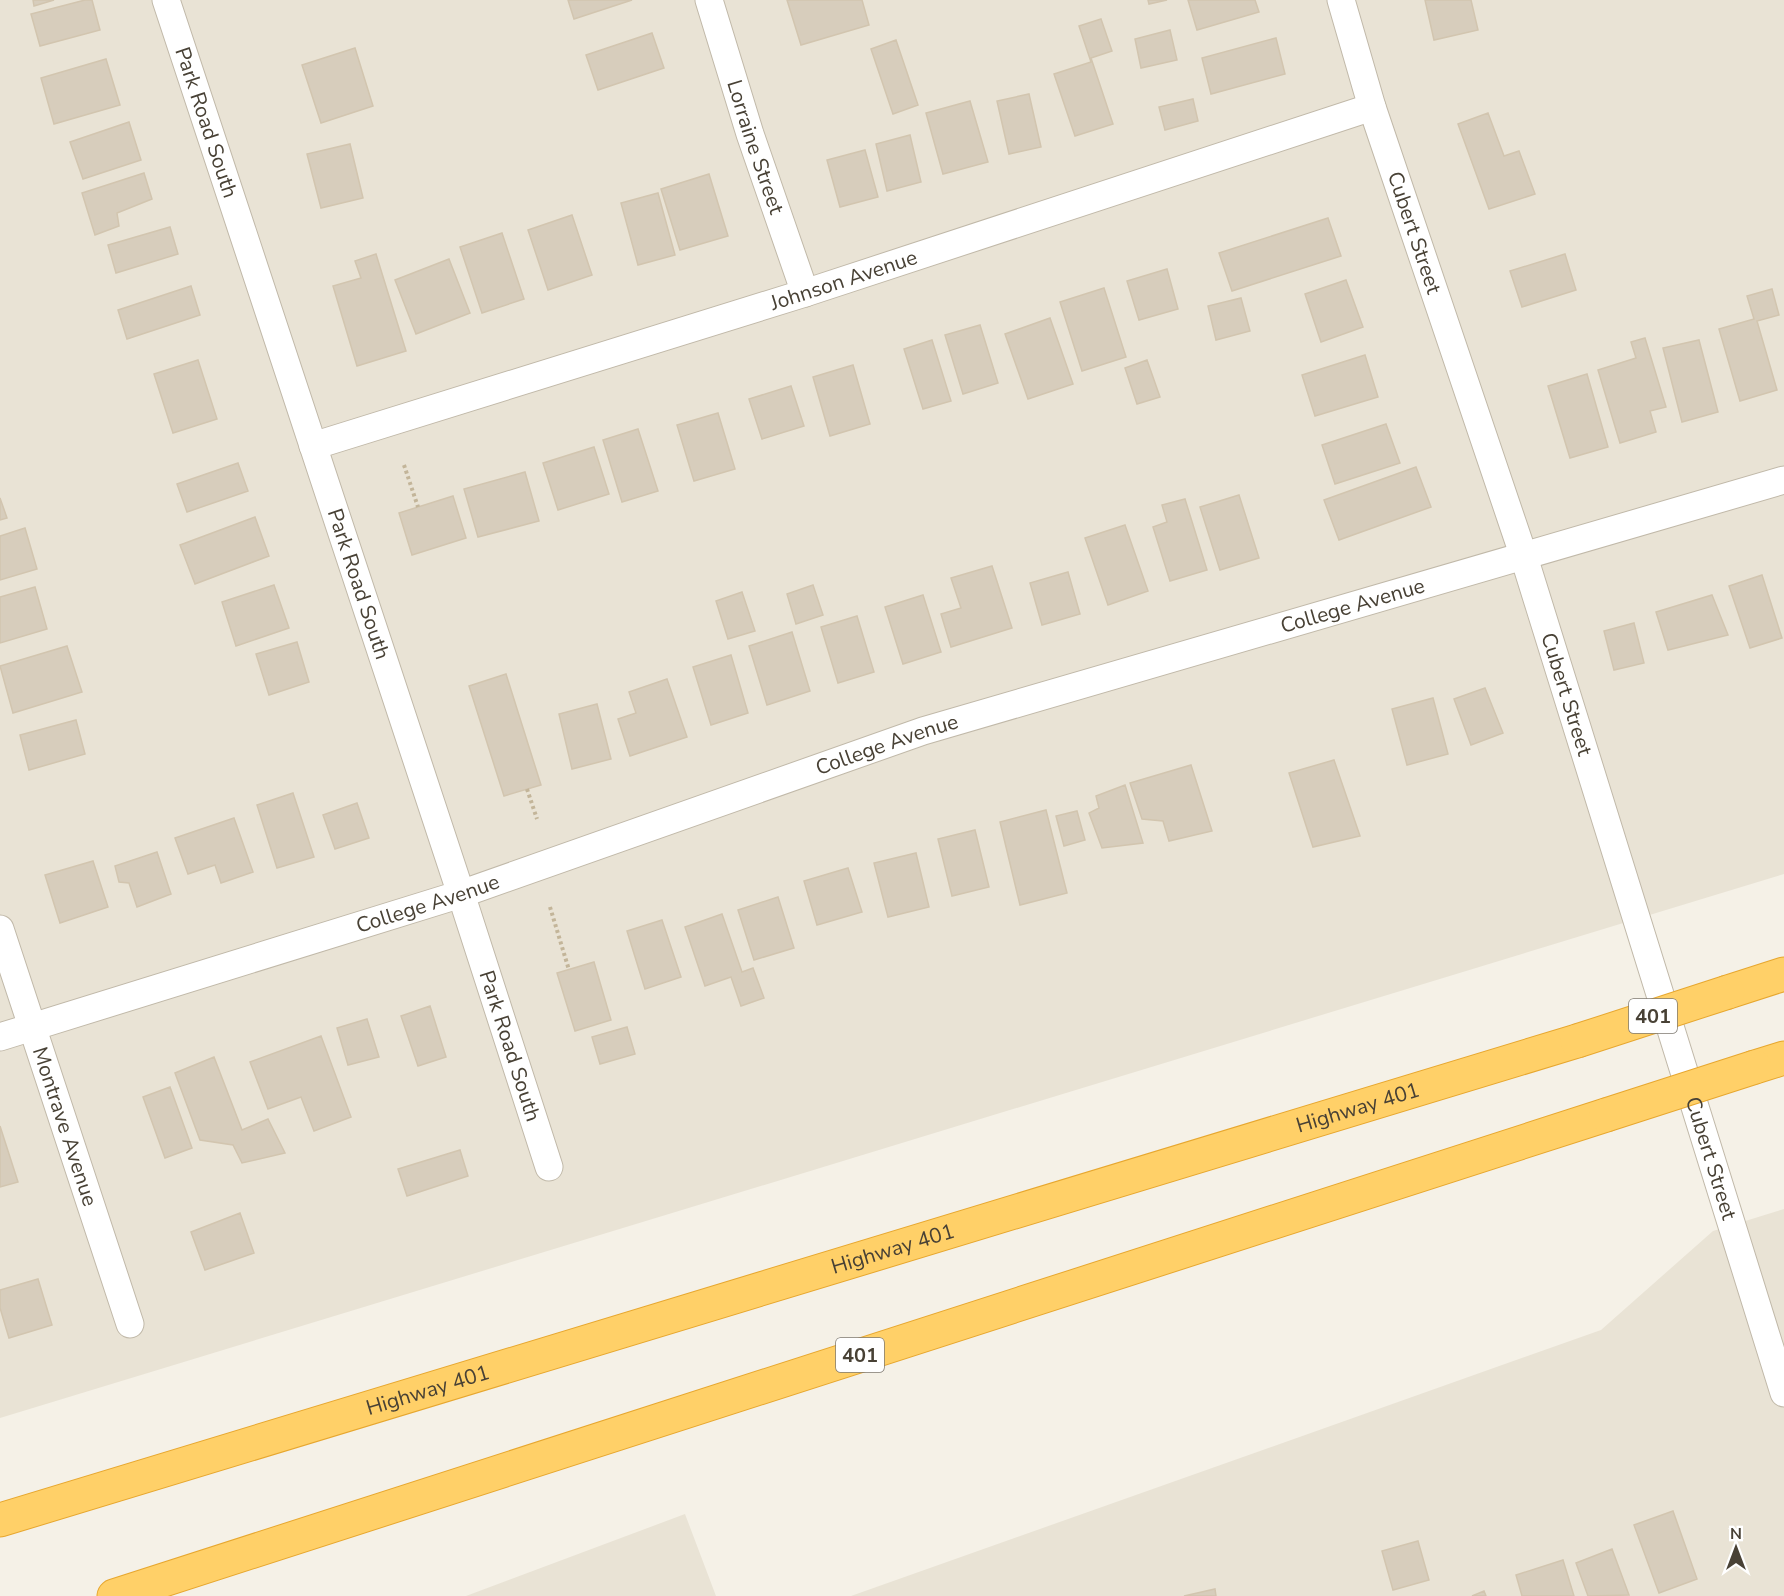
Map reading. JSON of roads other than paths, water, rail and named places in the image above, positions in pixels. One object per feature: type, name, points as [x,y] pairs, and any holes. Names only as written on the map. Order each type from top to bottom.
[{"type":"highway","name":"Highway 401","points":[[0,1520],[1577,1041],[1784,974]]},
{"type":"highway","name":"401","points":[[114,1596],[1770,1062]]},
{"type":"street","name":"Park Road South","points":[[166,0],[549,1167]]},
{"type":"street","name":"Lorraine Street","points":[[709,0],[750,134],[805,292]]},
{"type":"street","name":"Cubert Street","points":[[1341,0],[1372,107],[1524,557],[1784,1393]]},
{"type":"street","name":"Johnson Avenue","points":[[313,446],[805,292],[1372,107]]},
{"type":"street","name":"College Avenue","points":[[0,1036],[461,894],[923,731],[1784,480]]},
{"type":"street","name":"Montrave Avenue","points":[[0,929],[130,1324]]}]
